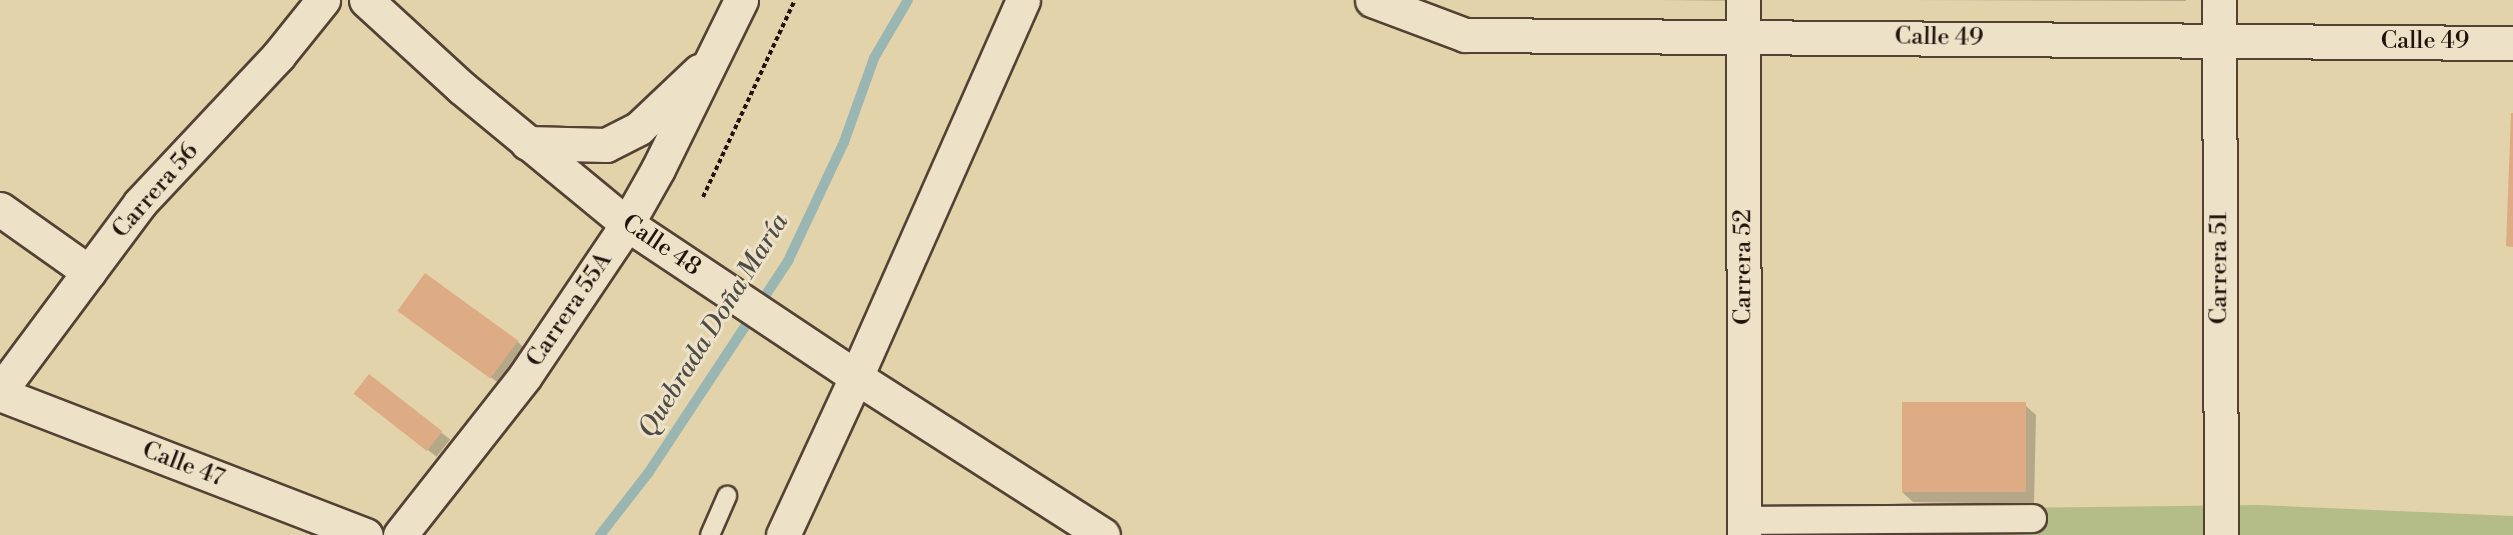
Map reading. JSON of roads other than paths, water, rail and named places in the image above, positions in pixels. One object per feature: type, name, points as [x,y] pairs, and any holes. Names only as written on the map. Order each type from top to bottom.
[{"type":"street","name":"Carrera 56","points":[[0,393],[140,203],[278,56],[323,0]]},
{"type":"street","name":"Calle 48","points":[[366,0],[527,143],[627,224],[856,377],[1103,535]]},
{"type":"street","name":"Carrera 55A","points":[[400,535],[525,376],[627,224],[741,0]]},
{"type":"street","points":[[783,535],[856,377],[1023,0]]},
{"type":"street","name":"Calle 49","points":[[1372,0],[1465,35],[2513,43]]},
{"type":"street","name":"Carrera 52","points":[[1743,0],[1744,527]]},
{"type":"street","name":"Carrera 51","points":[[2219,0],[2221,535]]},
{"type":"street","points":[[527,143],[606,145],[639,128],[715,55]]},
{"type":"street","points":[[0,209],[89,272]]},
{"type":"street","name":"Calle 47","points":[[0,393],[366,535]]},
{"type":"street","points":[[1744,527],[2032,518]]},
{"type":"lane","points":[[710,535],[727,496]]},
{"type":"waterway","name":"Quebrada Doña María","points":[[600,535],[649,472],[788,261],[844,142],[874,58],[908,0]]}]
